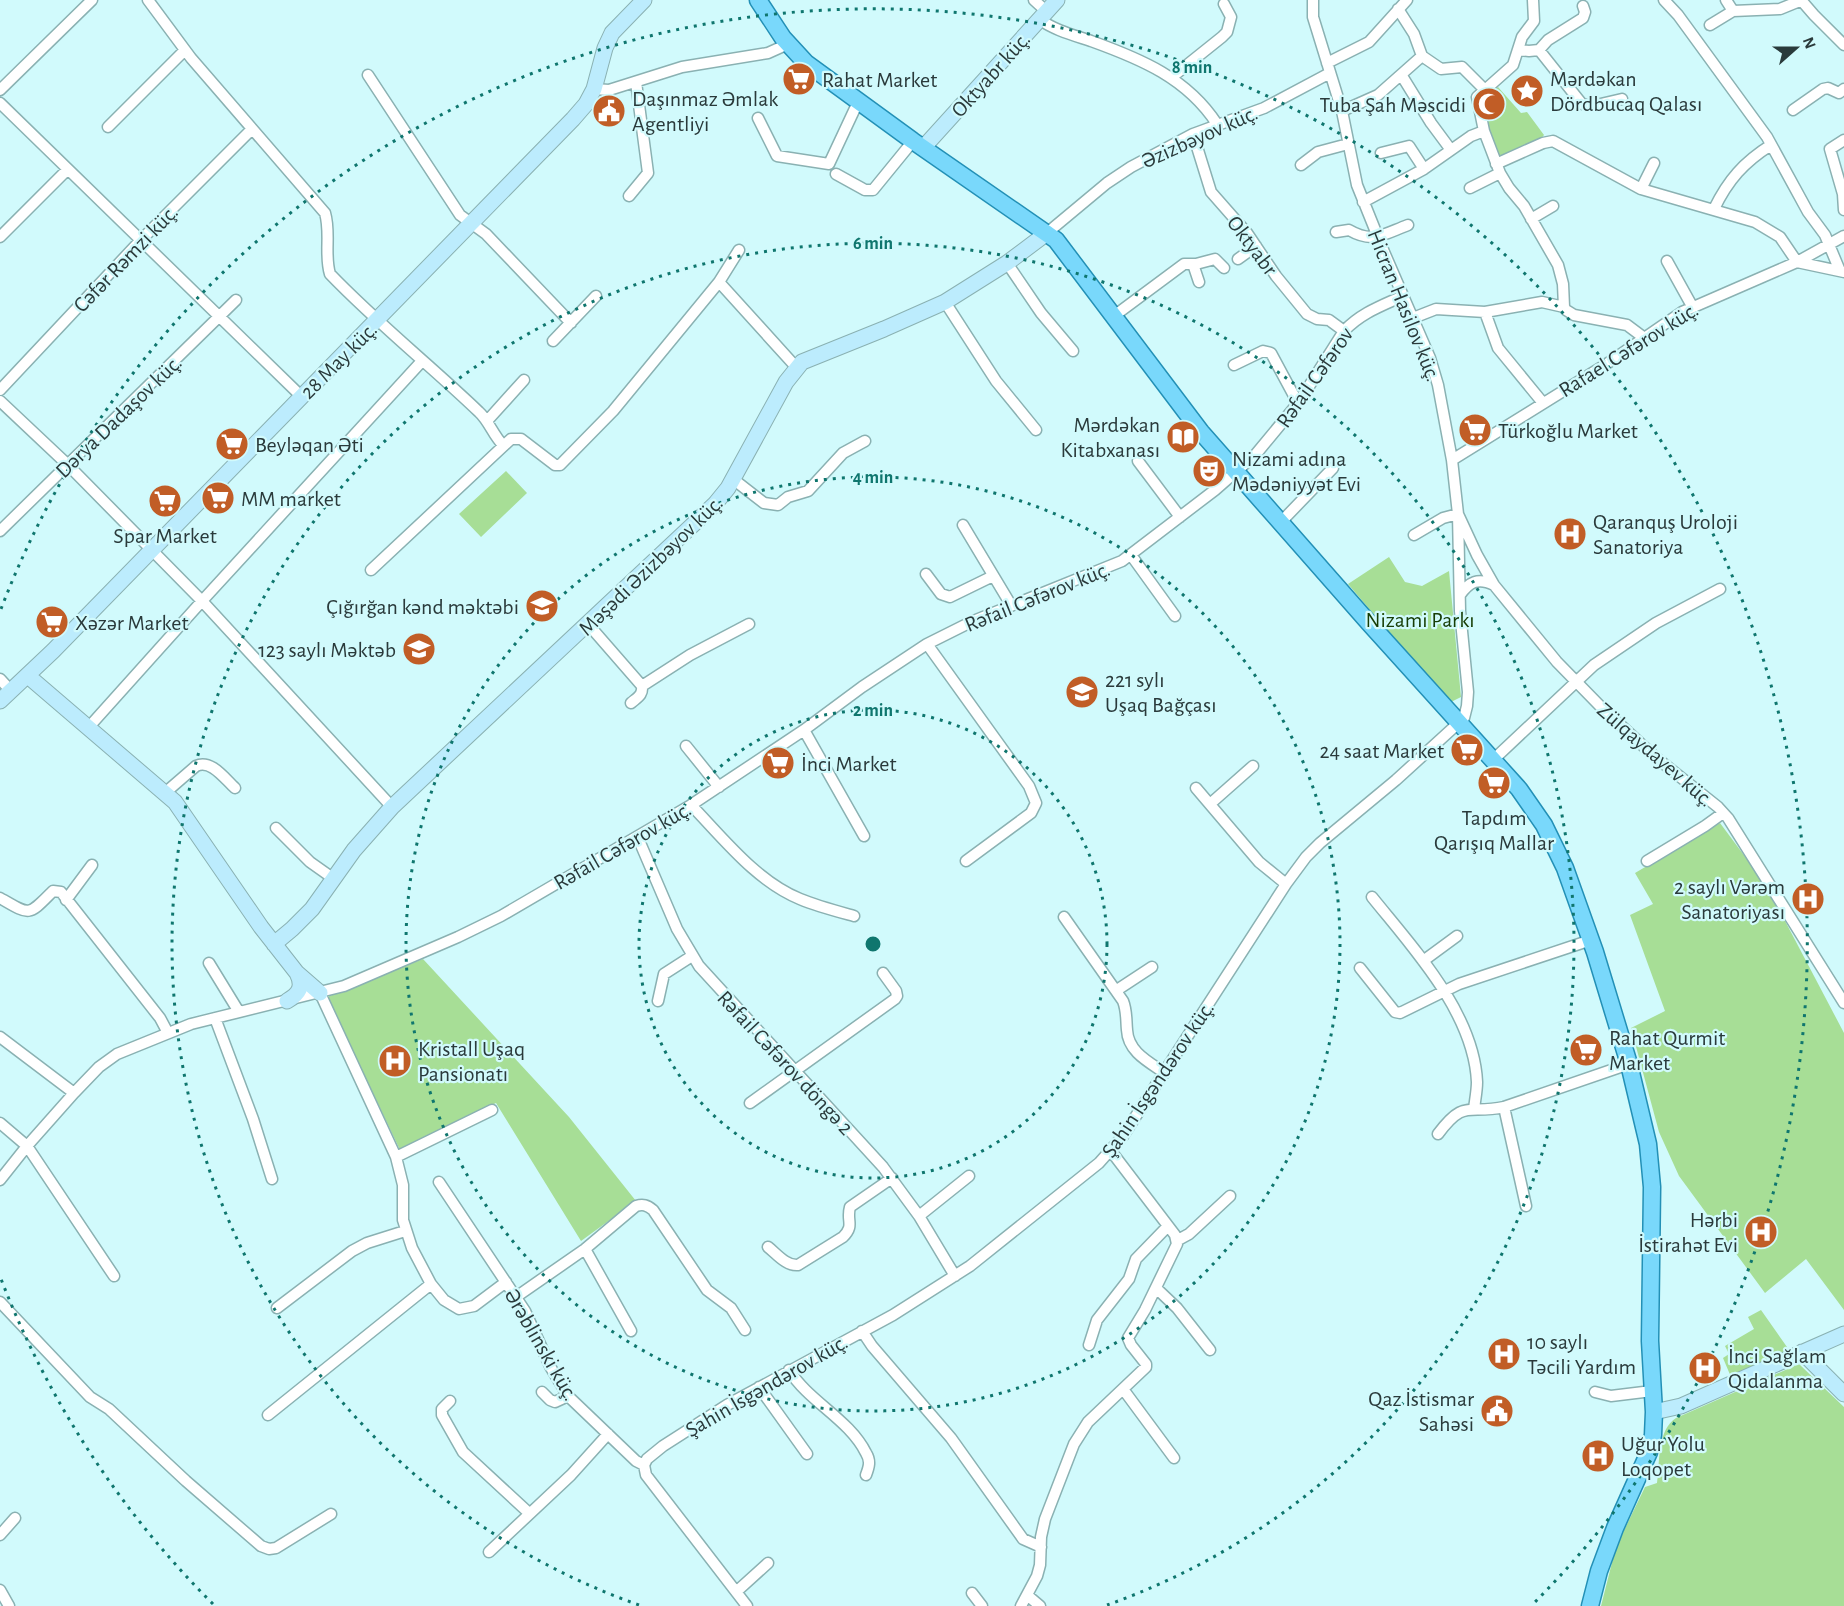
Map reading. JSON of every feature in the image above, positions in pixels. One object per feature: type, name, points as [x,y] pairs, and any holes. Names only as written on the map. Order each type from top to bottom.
[{"type":"main road","points":[[758,0],[788,45],[806,63],[918,145],[1047,233],[1060,245],[1201,432],[1235,473],[1519,789],[1544,825],[1565,868],[1591,940],[1629,1064],[1645,1129],[1651,1173],[1650,1341],[1653,1435],[1649,1452],[1611,1537],[1590,1606]]},
{"type":"street","points":[[0,90],[92,0]]},
{"type":"street","points":[[148,0],[185,50],[325,213],[328,231],[327,266],[330,274],[487,421],[495,437],[503,445]]},
{"type":"street","name":"28 May küç.","points":[[5,696],[378,320],[573,119],[586,104],[594,89],[605,48],[612,33],[644,0]]},
{"type":"street","points":[[1034,0],[1052,27],[1146,63],[1172,77],[1200,102],[1217,124]]},
{"type":"street","name":"Oktyabr küç.","points":[[918,145],[1057,0]]},
{"type":"street","name":"Hicran Hasilov küç.","points":[[1313,0],[1313,17],[1342,111],[1353,172],[1377,237],[1434,369],[1452,460],[1458,514],[1459,596],[1468,692],[1466,712],[1460,723]]},
{"type":"street","name":"Əzizbəyov küç.","points":[[1047,233],[1120,174],[1193,134],[1264,108],[1369,42],[1407,0]]},
{"type":"street","points":[[1533,0],[1534,21],[1524,34],[1513,65],[1478,95],[1477,100],[1484,131],[1498,169],[1558,265],[1563,284],[1564,307],[1569,314],[1627,325],[1643,337]]},
{"type":"street","points":[[1664,0],[1678,15],[1761,128],[1808,212],[1830,245],[1842,272]]},
{"type":"street","points":[[1726,0],[1733,10]]},
{"type":"street","points":[[1710,25],[1733,10],[1780,9],[1802,0],[1844,45]]},
{"type":"street","points":[[1172,77],[1227,32],[1231,17],[1224,4]]},
{"type":"street","points":[[1518,50],[1539,50],[1548,40],[1583,18],[1585,12],[1583,6]]},
{"type":"street","points":[[1398,9],[1414,34],[1422,56],[1441,69],[1462,67],[1485,90]]},
{"type":"street","points":[[594,89],[609,90],[682,67],[768,52],[788,45]]},
{"type":"street","points":[[108,127],[185,50]]},
{"type":"street","points":[[1539,50],[1582,104],[1592,106],[1622,99]]},
{"type":"street","points":[[1342,111],[1378,95],[1422,56]]},
{"type":"street","points":[[368,75],[456,210],[486,234],[571,323]]},
{"type":"street","points":[[1402,76],[1451,150]]},
{"type":"street","points":[[629,196],[648,173],[636,82]]},
{"type":"street","points":[[1793,110],[1823,89],[1828,88],[1839,93],[1844,89]]},
{"type":"street","points":[[0,102],[67,170],[302,397]]},
{"type":"street","points":[[758,118],[777,156],[829,164],[858,102]]},
{"type":"street","name":"Cəfər Rəmzi küç.","points":[[0,390],[140,241],[252,129]]},
{"type":"street","points":[[1364,202],[1424,169],[1471,136],[1484,131]]},
{"type":"street","name":"Oktyabr","points":[[1193,134],[1211,192],[1256,246],[1276,276],[1307,314],[1317,319],[1329,320],[1344,331]]},
{"type":"street","points":[[1844,140],[1830,149],[1843,194],[1844,210]]},
{"type":"street","points":[[1470,188],[1543,142],[1553,141],[1641,189],[1744,218],[1767,228],[1786,244],[1797,262],[1842,272]]},
{"type":"street","points":[[1301,165],[1318,152],[1333,146],[1348,144]]},
{"type":"street","points":[[836,174],[865,190],[873,190],[918,145]]},
{"type":"street","points":[[1714,209],[1744,164],[1771,145]]},
{"type":"street","points":[[1381,153],[1408,146],[1424,169]]},
{"type":"street","points":[[1641,189],[1654,163]]},
{"type":"street","points":[[0,237],[67,170]]},
{"type":"street","points":[[1531,219],[1552,206]]},
{"type":"street","points":[[1336,232],[1349,230],[1358,236],[1377,237],[1408,225]]},
{"type":"street","points":[[719,282],[796,367],[808,359],[885,329],[945,302],[1047,233]]},
{"type":"street","name":"Rafael Cəfərov küç.","points":[[1452,460],[1605,365],[1643,337],[1692,306],[1797,262],[1844,236]]},
{"type":"street","points":[[1238,259],[1256,246]]},
{"type":"street","points":[[371,570],[511,438],[521,439],[555,465],[560,465],[613,411],[719,282],[739,250]]},
{"type":"street","points":[[1114,316],[1184,264],[1215,259],[1224,268]]},
{"type":"street","points":[[1666,261],[1692,306]]},
{"type":"street","points":[[1007,262],[1041,313],[1073,351]]},
{"type":"street","points":[[1193,264],[1199,282]]},
{"type":"street","points":[[553,341],[596,296]]},
{"type":"street","name":"Rəfail Cəfərov","points":[[1235,473],[1261,449],[1299,402],[1344,331],[1364,313],[1403,296]]},
{"type":"street","name":"Dərya Dadaşov küç.","points":[[0,531],[236,300]]},
{"type":"street","points":[[945,302],[996,381],[1036,430]]},
{"type":"street","points":[[1413,318],[1436,309],[1485,312],[1542,302],[1564,307]]},
{"type":"street","points":[[1485,312],[1497,348],[1543,403]]},
{"type":"street","points":[[1234,365],[1256,353],[1267,351],[1274,357],[1299,402]]},
{"type":"street","points":[[88,728],[422,361]]},
{"type":"street","name":"Məşədi Əzizbəyov küç.","points":[[274,944],[303,919],[354,850],[393,807],[715,504],[733,479],[796,367]]},
{"type":"street","points":[[487,421],[524,380]]},
{"type":"street","points":[[0,401],[68,465],[202,601],[393,807]]},
{"type":"street","points":[[733,479],[764,503],[778,505],[788,497],[808,490],[843,453],[865,441]]},
{"type":"street","points":[[1138,461],[1180,518]]},
{"type":"street","points":[[1280,524],[1333,468]]},
{"type":"street","name":"Rəfail Cəfərov küç.","points":[[0,1180],[74,1092],[99,1067],[117,1054],[168,1033],[215,1018],[344,986],[501,916],[691,805],[927,645],[954,630],[1097,572],[1131,555],[1235,473]]},
{"type":"street","points":[[1414,535],[1443,518],[1458,514]]},
{"type":"street","name":"Zülqaydayev küç.","points":[[1458,514],[1494,585],[1515,613],[1575,681],[1647,749],[1723,813],[1844,1003]]},
{"type":"street","points":[[963,525],[1011,605]]},
{"type":"street","points":[[1131,555],[1175,616]]},
{"type":"street","points":[[926,574],[941,594],[950,597],[993,576]]},
{"type":"street","points":[[1459,596],[1466,586],[1474,581],[1483,580],[1494,585]]},
{"type":"street","points":[[1493,760],[1575,681],[1633,637],[1670,614],[1720,589]]},
{"type":"street","points":[[588,624],[642,686],[641,696],[632,703]]},
{"type":"street","points":[[642,686],[690,655],[749,624]]},
{"type":"street","points":[[927,645],[1029,786],[1036,803],[1031,813],[966,861]]},
{"type":"street","points":[[28,675],[166,792],[183,812],[241,901],[297,973],[320,993],[396,1157],[404,1185],[405,1231],[431,1284],[444,1300],[459,1309],[474,1306],[506,1282]]},
{"type":"street","points":[[0,679],[5,696]]},
{"type":"street","name":"Şahin İsgəndərov küç.","points":[[644,1465],[652,1454],[680,1434],[789,1370],[900,1311],[955,1276],[988,1252],[1111,1151],[1165,1073],[1286,884],[1306,857],[1460,723]]},
{"type":"street","points":[[804,730],[864,836]]},
{"type":"street","points":[[686,746],[719,787]]},
{"type":"street","points":[[166,792],[201,764],[210,765],[235,788]]},
{"type":"street","points":[[1210,804],[1253,766]]},
{"type":"street","points":[[1196,788],[1259,862],[1286,884]]},
{"type":"street","points":[[691,805],[771,883],[799,899],[854,916]]},
{"type":"street","points":[[1647,861],[1723,813]]},
{"type":"street","points":[[276,828],[310,862],[334,879]]},
{"type":"street","name":"Rəfail Cəfərov döngə 2","points":[[638,838],[667,909],[692,956],[707,978],[892,1178],[919,1216],[955,1276]]},
{"type":"street","points":[[66,900],[92,865]]},
{"type":"street","points":[[0,898],[24,912],[33,911],[53,891],[61,892],[160,1018],[168,1033]]},
{"type":"street","points":[[1372,897],[1423,961],[1462,1025],[1470,1046],[1477,1082],[1474,1109]]},
{"type":"street","points":[[1064,917],[1117,990],[1126,1011],[1128,1041],[1138,1054],[1165,1073]]},
{"type":"street","points":[[1423,961],[1457,936]]},
{"type":"street","points":[[1360,968],[1395,1012],[1400,1013],[1443,991],[1591,940]]},
{"type":"street","points":[[658,1001],[664,974],[692,956]]},
{"type":"street","points":[[209,963],[239,1012]]},
{"type":"street","points":[[1117,990],[1152,967]]},
{"type":"street","points":[[287,1001],[294,997],[300,989],[301,983],[297,973]]},
{"type":"street","points":[[750,1103],[895,999],[896,991],[883,973]]},
{"type":"street","points":[[215,1018],[253,1119],[272,1179]]},
{"type":"street","points":[[0,1037],[74,1092]]},
{"type":"street","points":[[1438,1134],[1456,1113],[1504,1107],[1629,1064]]},
{"type":"street","points":[[1504,1107],[1526,1206]]},
{"type":"street","points":[[396,1157],[492,1110]]},
{"type":"street","points":[[0,1123],[27,1146],[114,1276]]},
{"type":"street","points":[[1111,1151],[1178,1240]]},
{"type":"street","points":[[919,1216],[969,1176]]},
{"type":"street","points":[[768,1247],[786,1262],[793,1265],[798,1264],[843,1237],[849,1231],[850,1207],[892,1178]]},
{"type":"street","name":"Ərəblinski küç.","points":[[439,1182],[516,1297],[568,1396],[636,1461],[644,1465],[646,1475],[747,1606]]},
{"type":"street","points":[[1021,1606],[1037,1576],[1045,1519],[1074,1444],[1088,1422],[1146,1367],[1128,1338],[1156,1288],[1178,1240],[1189,1234],[1230,1196]]},
{"type":"street","points":[[516,1297],[585,1249],[636,1206],[648,1206],[707,1290],[731,1308],[745,1330]]},
{"type":"street","points":[[1089,1345],[1097,1320],[1129,1280],[1136,1259],[1168,1226]]},
{"type":"street","points":[[277,1308],[352,1251],[367,1243],[405,1231]]},
{"type":"street","points":[[585,1249],[631,1331]]},
{"type":"street","points":[[268,1415],[431,1284]]},
{"type":"street","points":[[1156,1288],[1177,1308],[1210,1350]]},
{"type":"street","points":[[0,1302],[90,1397],[109,1409],[252,1541],[269,1549],[276,1548],[331,1514]]},
{"type":"street","points":[[862,1331],[872,1346],[951,1438],[1023,1539],[1041,1547]]},
{"type":"street","points":[[1654,1412],[1681,1406],[1844,1334]]},
{"type":"street","points":[[1802,1352],[1844,1394]]},
{"type":"street","points":[[789,1370],[801,1387],[860,1443],[869,1460],[870,1466],[866,1475]]},
{"type":"street","points":[[759,1387],[807,1455]]},
{"type":"street","points":[[1123,1389],[1174,1458]]},
{"type":"street","points":[[1594,1392],[1611,1396],[1652,1391]]},
{"type":"street","points":[[542,1392],[555,1402],[568,1396]]},
{"type":"street","points":[[450,1401],[442,1409],[442,1415],[463,1452],[529,1513]]},
{"type":"street","points":[[489,1552],[571,1474],[608,1434]]},
{"type":"street","points":[[0,1535],[15,1518]]},
{"type":"street","points":[[736,1592],[768,1563]]},
{"type":"street","points":[[0,1590],[9,1606]]},
{"type":"street","points":[[972,1593],[982,1606]]},
{"type":"street","points":[[1027,1595],[1040,1606]]},
{"type":"green space","points":[[1498,87],[1521,113],[1527,112],[1544,135],[1540,140],[1499,159],[1483,113],[1499,109],[1494,90]]},
{"type":"green space","points":[[506,471],[527,493],[481,537],[459,514]]},
{"type":"green space","name":"Nizami Parkı","points":[[1389,557],[1405,582],[1422,586],[1449,571],[1461,697],[1449,703],[1348,584]]},
{"type":"green space","points":[[1720,823],[1752,866],[1784,919],[1844,1033],[1844,1310],[1806,1259],[1765,1293],[1679,1176],[1659,1132],[1631,1028],[1665,1011],[1630,915],[1653,904],[1635,873]]},
{"type":"green space","points":[[423,959],[569,1117],[636,1201],[581,1241],[496,1103],[400,1150],[327,997]]},
{"type":"green space","points":[[1761,1310],[1787,1347],[1784,1354],[1731,1377],[1723,1358],[1729,1354],[1725,1346],[1754,1329],[1748,1317]]},
{"type":"green space","points":[[1799,1364],[1844,1407],[1844,1606],[1601,1606],[1616,1547],[1645,1487],[1657,1483],[1660,1447],[1665,1430],[1670,1423],[1676,1418]]},
{"type":"place","name":"Rahat Market","points":[[799,79]]},
{"type":"place","name":"Mərdəkan Dördbucaq Qalası","points":[[1527,91]]},
{"type":"place","name":"Tuba Şah Məscidi","points":[[1489,104]]},
{"type":"place","name":"Daşınmaz Əmlak Agentliyi","points":[[609,111]]},
{"type":"place","name":"Türkoğlu Market","points":[[1475,430]]},
{"type":"place","name":"Mərdəkan Kitabxanası","points":[[1183,437]]},
{"type":"place","name":"Beyləqan Əti","points":[[232,444]]},
{"type":"place","name":"Nizami adına Mədəniyyət Evi","points":[[1209,471]]},
{"type":"place","name":"MM market","points":[[218,498]]},
{"type":"place","name":"Spar Market","points":[[165,501]]},
{"type":"place","name":"Qaranquş Uroloji Sanatoriya","points":[[1570,534]]},
{"type":"place","name":"Çığırğan kənd məktəbi","points":[[542,606]]},
{"type":"place","name":"Xəzər Market","points":[[52,622]]},
{"type":"place","name":"123 saylı Məktəb","points":[[419,649]]},
{"type":"place","name":"221 sylı Uşaq Bağçası","points":[[1082,692]]},
{"type":"place","name":"24 saat Market","points":[[1467,750]]},
{"type":"place","name":"İnci Market","points":[[778,763]]},
{"type":"place","name":"Tapdım Qarışıq Mallar","points":[[1494,783]]},
{"type":"place","name":"2 saylı Vərəm Sanatoriyası","points":[[1808,899]]},
{"type":"place","name":"Rahat Qurmit Market","points":[[1586,1050]]},
{"type":"place","name":"Kristall Uşaq Pansionatı","points":[[395,1061]]},
{"type":"place","name":"Hərbi İstirahət Evi","points":[[1761,1232]]},
{"type":"place","name":"10 saylı Təcili Yardım","points":[[1504,1354]]},
{"type":"place","name":"İnci Sağlam Qidalanma","points":[[1705,1368]]},
{"type":"place","name":"Qaz İstismar Sahəsi","points":[[1497,1411]]},
{"type":"place","name":"Uğur Yolu Loqopet","points":[[1598,1456]]}]
